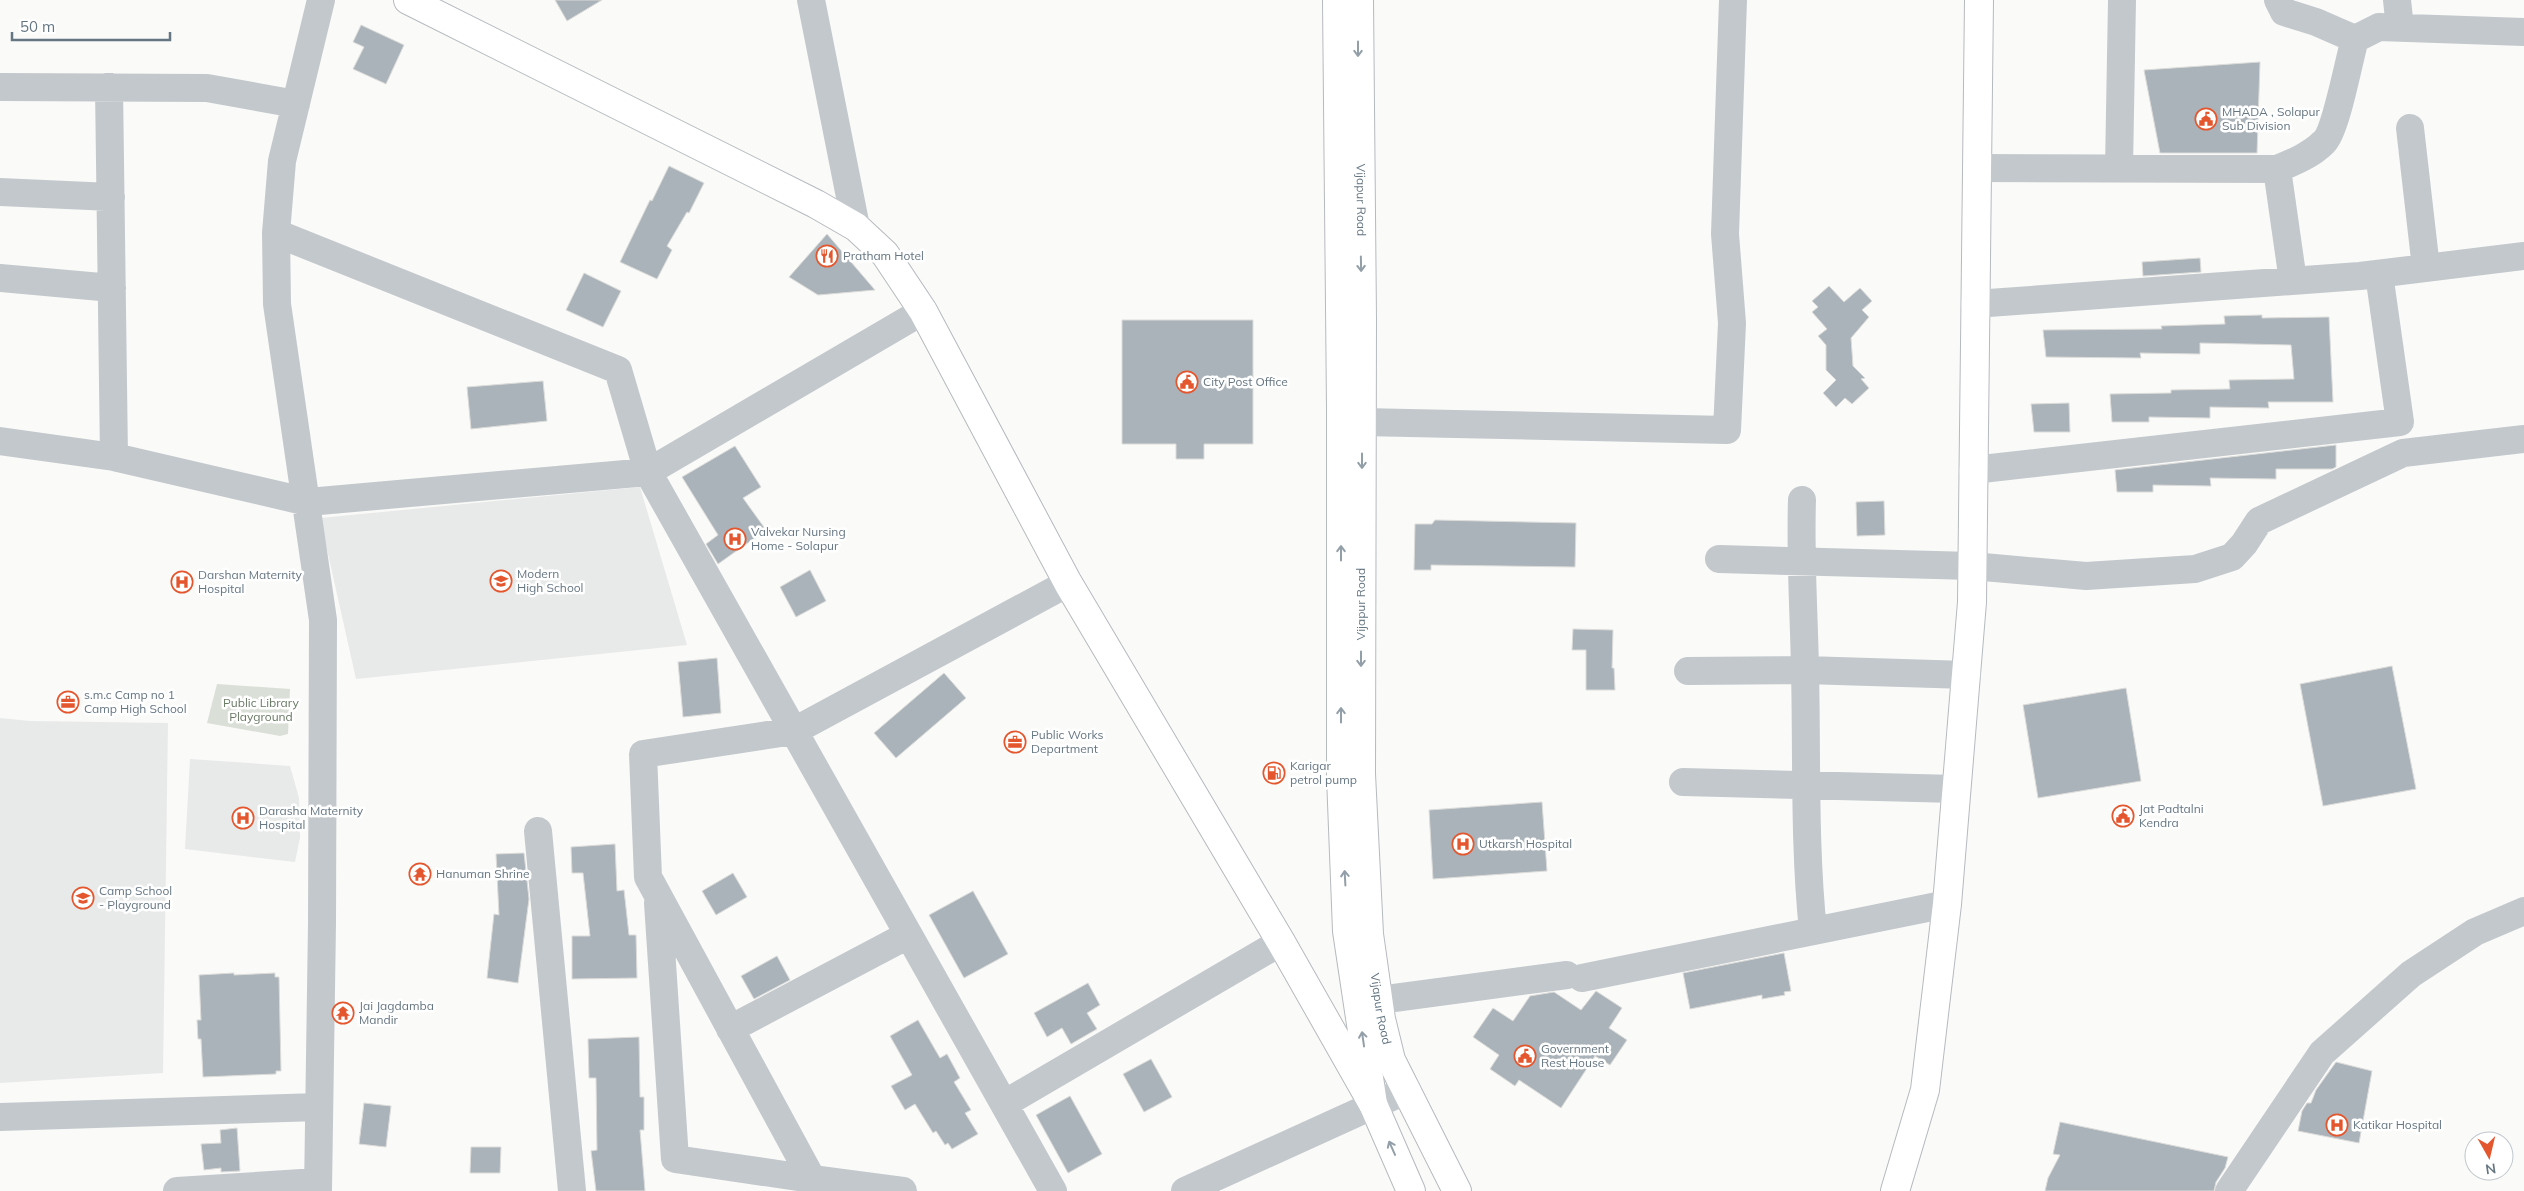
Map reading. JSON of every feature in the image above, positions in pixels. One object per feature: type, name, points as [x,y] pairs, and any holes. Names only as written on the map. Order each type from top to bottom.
[{"type":"main road","points":[[408,0],[816,204],[856,227],[885,254],[924,311],[1068,583],[1281,942],[1373,1104]]},
{"type":"main road","name":"Vijapur Road","points":[[1336,0],[1341,408],[1341,777],[1347,931],[1373,1104],[1411,1191]]},
{"type":"main road","name":"Vijapur Road","points":[[1359,0],[1362,422],[1361,774],[1369,934],[1379,1000],[1391,1060],[1457,1191]]},
{"type":"main road","points":[[1895,1191],[1925,1090],[1947,904],[1967,675],[1972,566],[1980,0]]},
{"type":"street","points":[[176,1191],[317,1186],[323,620],[308,502],[277,304],[276,233],[282,162],[321,0]]},
{"type":"street","points":[[810,0],[856,227]]},
{"type":"street","points":[[1362,422],[1727,430],[1732,323],[1725,234],[1733,0]]},
{"type":"street","points":[[2119,168],[2122,0]]},
{"type":"street","points":[[2278,0],[2284,12],[2316,22],[2355,39]]},
{"type":"street","points":[[2398,0],[2400,28]]},
{"type":"street","points":[[1977,168],[2278,169],[2303,158],[2326,141],[2336,112],[2355,39],[2379,27],[2524,32]]},
{"type":"street","points":[[0,87],[207,88],[296,104]]},
{"type":"street","points":[[109,87],[114,456]]},
{"type":"street","points":[[2410,128],[2426,268]]},
{"type":"street","points":[[2278,169],[2292,281]]},
{"type":"street","points":[[0,192],[111,197]]},
{"type":"street","points":[[276,233],[618,370],[648,472],[1053,1191]]},
{"type":"street","points":[[1976,304],[2379,274],[2524,256]]},
{"type":"street","points":[[1973,470],[2400,422],[2379,274]]},
{"type":"street","points":[[0,278],[112,288]]},
{"type":"street","points":[[0,441],[114,456],[308,502],[648,472],[924,311]]},
{"type":"street","points":[[1719,559],[1972,566],[2086,576],[2195,569],[2232,557],[2244,544],[2259,521],[2404,453],[2524,439]]},
{"type":"street","points":[[1802,500],[1800,562],[1805,670],[1807,874],[1813,931]]},
{"type":"street","points":[[812,1179],[648,877],[643,754],[794,731],[1068,583]]},
{"type":"street","points":[[1688,671],[1805,670],[1967,675]]},
{"type":"street","points":[[1682,782],[1956,789]]},
{"type":"street","points":[[538,831],[572,1191]]},
{"type":"street","points":[[658,895],[675,1159],[904,1191]]},
{"type":"street","points":[[1379,1000],[1575,976],[1947,904]]},
{"type":"street","points":[[2229,1191],[2322,1053],[2411,974],[2475,932],[2524,910]]},
{"type":"street","points":[[730,1028],[908,935]]},
{"type":"street","points":[[1004,1104],[1281,942]]},
{"type":"street","points":[[1185,1191],[1231,1181],[1373,1104],[1406,1090]]},
{"type":"street","points":[[0,1117],[319,1107]]},
{"type":"shaded area","name":"Modern High School","points":[[640,487],[687,645],[356,679],[320,518]]},
{"type":"shaded area","name":"Camp School - Playground","points":[[0,718],[30,721],[168,723],[163,1073],[0,1083]]},
{"type":"shaded area","name":"Darasha Maternity Hospital","points":[[190,759],[290,766],[299,798],[300,838],[295,862],[185,849]]},
{"type":"green space","name":"Public Library Playground","points":[[217,684],[290,689],[288,734],[280,736],[207,723]]},
{"type":"building","points":[[555,0],[602,0],[567,21]]},
{"type":"building","points":[[361,25],[404,45],[386,84],[353,69],[364,47],[353,42]]},
{"type":"building","name":"MHADA , Solapur Sub Division","points":[[2260,62],[2257,153],[2160,153],[2144,70]]},
{"type":"building","points":[[669,166],[704,183],[689,213],[687,212],[667,246],[672,250],[657,279],[620,262]]},
{"type":"building","name":"Pratham Hotel","points":[[827,234],[875,290],[818,295],[789,277]]},
{"type":"building","points":[[2200,258],[2201,272],[2143,276],[2142,262]]},
{"type":"building","points":[[584,273],[621,291],[603,327],[566,310]]},
{"type":"building","points":[[1829,286],[1844,302],[1860,288],[1872,301],[1862,310],[1869,317],[1851,338],[1853,366],[1865,378],[1861,379],[1869,388],[1852,404],[1845,398],[1836,407],[1823,393],[1836,380],[1826,370],[1826,345],[1818,336],[1827,329],[1812,312],[1818,307],[1812,301]]},
{"type":"building","points":[[2262,315],[2262,318],[2329,317],[2333,402],[2268,402],[2269,408],[2210,407],[2210,418],[2149,417],[2149,422],[2112,422],[2110,394],[2171,393],[2171,390],[2230,389],[2229,380],[2294,379],[2291,345],[2200,343],[2200,354],[2140,353],[2141,358],[2046,357],[2043,330],[2162,329],[2161,326],[2225,324],[2224,316]]},
{"type":"building","name":"City Post Office","points":[[1122,320],[1253,320],[1253,444],[1204,444],[1204,459],[1176,459],[1176,444],[1122,444]]},
{"type":"building","points":[[543,381],[547,421],[471,429],[467,387]]},
{"type":"building","points":[[2069,403],[2070,432],[2034,432],[2031,404]]},
{"type":"building","points":[[2336,445],[2336,467],[2332,469],[2276,469],[2276,479],[2210,478],[2211,486],[2153,485],[2153,492],[2117,492],[2115,470]]},
{"type":"building","points":[[735,446],[761,487],[743,498],[766,530],[718,564],[706,544],[718,535],[682,477]]},
{"type":"building","points":[[1884,501],[1885,535],[1857,536],[1856,502]]},
{"type":"building","points":[[1435,520],[1576,523],[1575,567],[1431,565],[1431,570],[1414,570],[1415,524],[1432,524]]},
{"type":"building","points":[[810,570],[826,601],[796,617],[780,587]]},
{"type":"building","points":[[1573,629],[1613,630],[1612,668],[1614,668],[1615,690],[1586,690],[1586,650],[1572,650]]},
{"type":"building","points":[[717,658],[721,713],[683,717],[678,662]]},
{"type":"building","points":[[2392,666],[2416,789],[2323,806],[2300,684]]},
{"type":"building","points":[[944,673],[966,698],[896,758],[874,733]]},
{"type":"building","points":[[2126,688],[2141,781],[2038,798],[2023,705]]},
{"type":"building","points":[[1542,802],[1547,871],[1433,879],[1429,810]]},
{"type":"building","points":[[615,844],[617,891],[624,890],[629,935],[636,935],[637,978],[572,979],[572,936],[590,936],[583,873],[572,873],[571,847]]},
{"type":"building","points":[[524,853],[529,899],[518,983],[487,978],[494,914],[499,915],[496,854]]},
{"type":"building","points":[[733,873],[747,897],[716,915],[702,891]]},
{"type":"building","points":[[973,891],[1008,954],[964,978],[929,915]]},
{"type":"building","points":[[1784,953],[1791,991],[1784,992],[1785,995],[1762,999],[1762,995],[1690,1009],[1683,973]]},
{"type":"building","points":[[777,956],[790,980],[754,999],[741,976]]},
{"type":"building","points":[[234,973],[234,975],[275,973],[275,977],[279,977],[281,1071],[276,1071],[276,1074],[203,1077],[201,1039],[198,1039],[197,1020],[201,1020],[199,975]]},
{"type":"building","points":[[1088,983],[1100,1005],[1087,1013],[1097,1029],[1071,1044],[1062,1028],[1047,1037],[1034,1013]]},
{"type":"building","points":[[1596,991],[1622,1008],[1609,1028],[1627,1040],[1610,1065],[1595,1056],[1561,1108],[1519,1080],[1515,1086],[1490,1069],[1499,1055],[1473,1037],[1493,1008],[1513,1021],[1530,996],[1554,992],[1581,1010]]},
{"type":"building","points":[[918,1020],[940,1058],[947,1054],[960,1078],[954,1082],[971,1110],[965,1113],[978,1134],[952,1149],[948,1143],[945,1145],[936,1131],[933,1133],[915,1104],[905,1110],[891,1086],[912,1075],[890,1036]]},
{"type":"building","points":[[639,1037],[640,1097],[644,1097],[644,1130],[640,1130],[645,1191],[596,1191],[591,1151],[597,1150],[596,1078],[589,1078],[588,1039]]},
{"type":"building","points":[[1151,1059],[1172,1097],[1144,1112],[1123,1074]]},
{"type":"building","points":[[2336,1062],[2372,1071],[2359,1143],[2298,1131],[2302,1111],[2307,1103],[2311,1103],[2316,1090]]},
{"type":"building","points":[[1070,1096],[1102,1154],[1068,1173],[1036,1115]]},
{"type":"building","points":[[364,1103],[391,1106],[386,1147],[359,1144]]},
{"type":"building","points":[[2060,1122],[2228,1157],[2225,1168],[2216,1182],[2214,1191],[2045,1191],[2048,1178],[2060,1155],[2053,1154]]},
{"type":"building","points":[[237,1128],[240,1171],[221,1172],[221,1168],[204,1170],[201,1144],[221,1143],[220,1130]]},
{"type":"building","points":[[471,1147],[501,1147],[500,1173],[470,1173]]},
{"type":"place","name":"MHADA , Solapur Sub Division","points":[[2206,119]]},
{"type":"place","name":"Pratham Hotel","points":[[827,256]]},
{"type":"place","name":"City Post Office","points":[[1187,382]]},
{"type":"place","name":"Valvekar Nursing Home - Solapur","points":[[735,539]]},
{"type":"place","name":"Modern High School","points":[[501,581]]},
{"type":"place","name":"Darshan Maternity Hospital","points":[[182,582]]},
{"type":"place","name":"s.m.c Camp no 1 Camp High School","points":[[68,702]]},
{"type":"place","name":"Public Works Department","points":[[1015,742]]},
{"type":"place","name":"Karigar petrol pump","points":[[1274,773]]},
{"type":"place","name":"Jat Padtalni Kendra","points":[[2123,816]]},
{"type":"place","name":"Darasha Maternity Hospital","points":[[243,818]]},
{"type":"place","name":"Utkarsh Hospital","points":[[1463,844]]},
{"type":"place","name":"Hanuman Shrine","points":[[420,874]]},
{"type":"place","name":"Camp School - Playground","points":[[83,898]]},
{"type":"place","name":"Jai Jagdamba Mandir","points":[[343,1013]]},
{"type":"place","name":"Government Rest House","points":[[1525,1056]]},
{"type":"place","name":"Katikar Hospital","points":[[2337,1125]]}]
